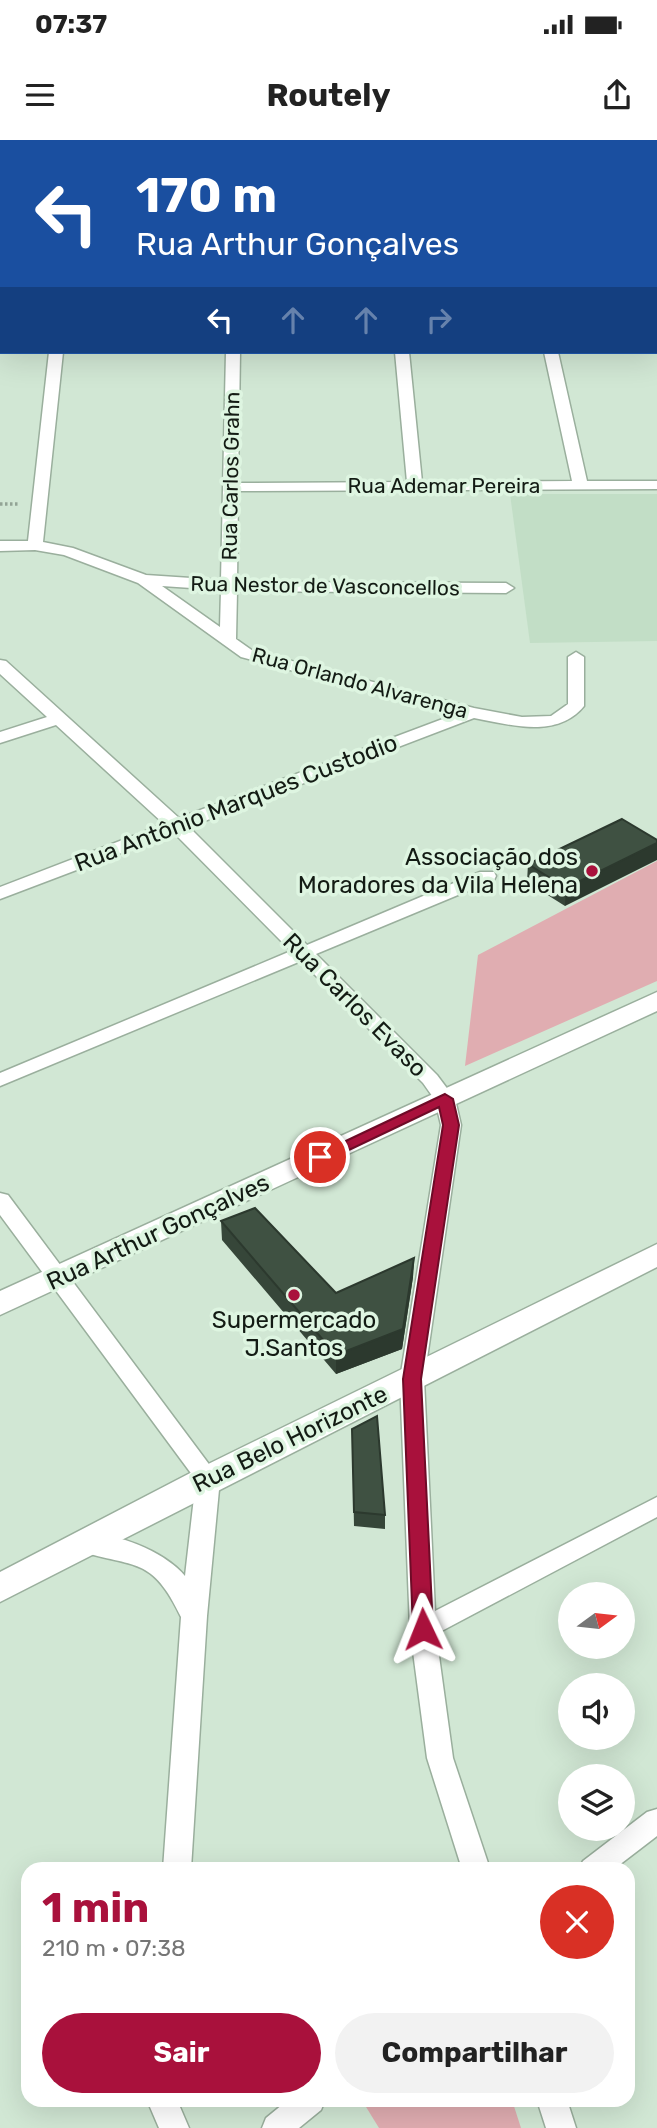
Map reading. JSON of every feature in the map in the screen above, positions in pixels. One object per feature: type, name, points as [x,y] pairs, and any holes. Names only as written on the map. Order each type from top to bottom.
[{"type":"street","points":[[36,545],[56,354]]},
{"type":"street","name":"Rua Carlos Grahn","points":[[228,641],[233,354]]},
{"type":"street","points":[[401,354],[415,486]]},
{"type":"street","points":[[551,354],[580,485]]},
{"type":"street","name":"Rua Ademar Pereira","points":[[231,487],[657,485]]},
{"type":"street","name":"Rua Orlando Alvarenga","points":[[0,546],[36,545],[101,561],[145,580],[247,654],[473,713],[540,724],[555,721],[576,706],[576,657]]},
{"type":"street","name":"Rua Nestor de Vasconcellos","points":[[145,580],[229,587],[506,587]]},
{"type":"street","name":"Rua Carlos Evaso","points":[[0,665],[177,826],[302,954],[430,1079],[445,1099],[451,1125],[412,1379],[423,1629],[440,1758],[475,1862]]},
{"type":"street","name":"Rua Antônio Marques Custodio","points":[[0,893],[473,713]]},
{"type":"street","points":[[0,738],[57,719]]},
{"type":"street","points":[[0,1080],[487,876]]},
{"type":"street","name":"Rua Arthur Gonçalves","points":[[0,1304],[657,999]]},
{"type":"street","points":[[0,1200],[208,1479],[194,1616],[177,1862]]},
{"type":"street","name":"Rua Belo Horizonte","points":[[0,1588],[208,1479],[657,1254]]},
{"type":"street","points":[[423,1629],[657,1506]]},
{"type":"street","points":[[88,1544],[127,1550],[150,1558],[178,1581],[194,1616]]},
{"type":"street","points":[[602,1862],[657,1819]]},
{"type":"street","points":[[276,2128],[302,2107]]},
{"type":"street","points":[[554,2107],[561,2128]]},
{"type":"shaded area","points":[[510,494],[657,494],[657,641],[530,643]]},
{"type":"shaded area","points":[[657,861],[657,981],[465,1066],[478,955]]},
{"type":"shaded area","points":[[366,2107],[514,2107],[521,2128],[379,2128]]},
{"type":"building","points":[[622,819],[657,840],[657,843],[566,888],[528,864]]},
{"type":"building","name":"Supermercado J.Santos","points":[[255,1208],[336,1293],[414,1258],[403,1329],[336,1355],[221,1221]]},
{"type":"building","points":[[377,1416],[385,1515],[354,1512],[352,1429]]},
{"type":"place","name":"Associação dos Moradores da Vila Helena","points":[[592,871]]},
{"type":"place","name":"Supermercado J.Santos","points":[[294,1295]]},
{"type":"route","points":[[320,1157],[445,1099],[451,1125],[412,1379],[423,1629]]}]
